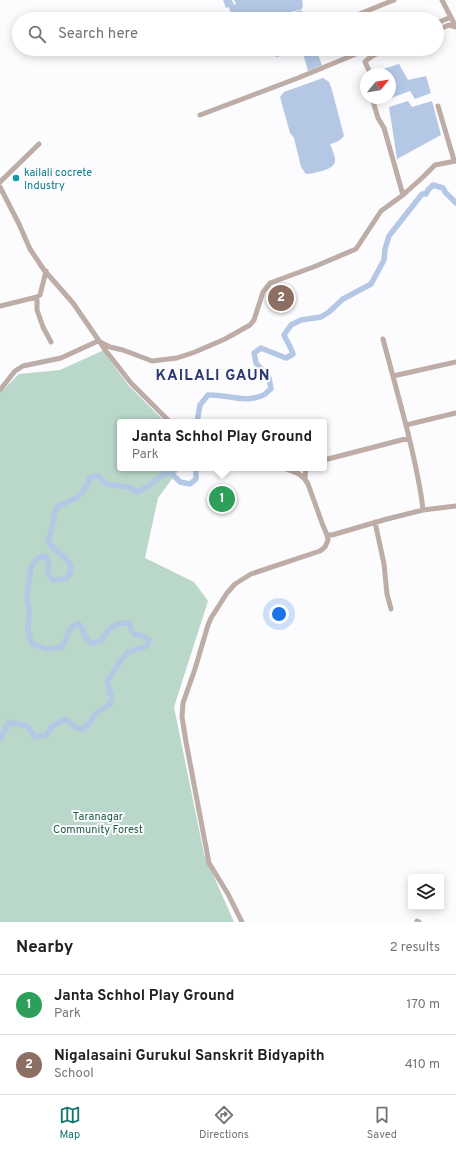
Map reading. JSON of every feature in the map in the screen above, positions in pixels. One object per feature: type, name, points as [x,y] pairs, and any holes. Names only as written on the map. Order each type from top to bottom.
[{"type":"street","points":[[364,12],[394,0]]},
{"type":"street","points":[[442,0],[456,27]]},
{"type":"street","points":[[444,20],[451,17]]},
{"type":"street","points":[[444,27],[449,25],[456,27]]},
{"type":"street","points":[[200,115],[351,56]]},
{"type":"street","points":[[368,68],[366,60],[372,56]]},
{"type":"street","points":[[374,104],[378,118],[384,128],[403,194]]},
{"type":"street","points":[[98,340],[110,347],[123,350],[152,361],[177,358],[195,352],[225,339],[250,325],[254,320],[263,292],[270,283],[356,249],[382,211],[423,177],[435,164],[455,160],[438,106]]},
{"type":"street","points":[[0,182],[39,144]]},
{"type":"street","points":[[0,187],[30,249],[73,303],[98,340],[131,383],[167,419]]},
{"type":"street","points":[[0,306],[40,295],[46,271]]},
{"type":"street","points":[[37,297],[37,310],[43,327],[51,342]]},
{"type":"street","points":[[383,339],[418,471],[423,510]]},
{"type":"street","points":[[0,390],[15,371],[23,366],[61,358],[98,340]]},
{"type":"street","points":[[393,376],[456,362]]},
{"type":"street","points":[[406,425],[456,414]]},
{"type":"street","points":[[327,459],[409,438]]},
{"type":"street","points":[[242,922],[228,894],[209,863],[186,742],[182,717],[183,703],[211,618],[227,593],[235,584],[251,574],[320,551],[325,547],[328,540],[327,535],[308,484],[304,478],[290,471]]},
{"type":"street","points":[[304,478],[305,471]]},
{"type":"street","points":[[327,535],[332,535],[423,510],[456,506]]},
{"type":"street","points":[[375,522],[384,564],[390,609]]},
{"type":"green space","name":"Taranagar Community Forest","points":[[104,350],[129,386],[162,419],[117,419],[117,471],[178,471],[158,498],[145,558],[194,582],[208,601],[174,707],[204,854],[234,922],[0,922],[0,393],[19,374],[60,370]]},
{"type":"water","points":[[223,0],[232,0],[234,5],[236,4],[234,0],[302,0],[303,5],[302,9],[291,12],[230,12],[229,7],[226,8]]},
{"type":"water","points":[[304,56],[319,56],[322,65],[308,71]]},
{"type":"water","points":[[399,64],[408,80],[426,76],[431,93],[415,99],[410,91],[396,96],[396,68],[386,68]]},
{"type":"water","points":[[323,78],[329,82],[332,90],[344,136],[337,142],[330,144],[335,158],[332,167],[322,171],[306,174],[301,167],[294,138],[290,133],[280,97],[284,92]]},
{"type":"water","points":[[408,101],[412,107],[432,101],[441,135],[397,159],[389,107]]},
{"type":"waterway","points":[[198,419],[200,405],[208,395],[248,399],[265,394],[271,389],[269,378],[256,363],[254,353],[261,348],[286,358],[293,354],[284,335],[291,325],[301,320],[321,317],[343,299],[371,284],[384,260],[385,249],[389,236],[422,194],[426,194],[433,185],[443,188],[456,203]]},
{"type":"waterway","points":[[0,739],[9,722],[27,726],[35,737],[47,735],[52,726],[66,719],[76,728],[83,729],[91,721],[95,714],[109,705],[112,698],[107,682],[118,664],[128,652],[147,646],[149,640],[142,635],[135,635],[131,630],[130,623],[120,623],[112,627],[101,641],[91,643],[84,635],[81,626],[78,623],[70,629],[62,647],[48,649],[32,644],[28,631],[29,610],[27,597],[31,567],[38,558],[45,556],[49,562],[48,574],[53,580],[66,579],[70,573],[71,565],[48,542],[54,514],[58,506],[78,497],[86,487],[90,477],[99,476],[106,484],[128,487],[137,492],[147,487],[168,471]]},
{"type":"waterway","points":[[168,471],[180,482],[190,484],[196,479],[196,471]]},
{"type":"place","name":"kailali cocrete Industry","points":[[16,178]]},
{"type":"place","name":"Nigalasaini Gurukul Sanskrit Bidyapith","points":[[281,298]]},
{"type":"place","name":"Janta Schhol Play Ground","points":[[222,499]]},
{"type":"district","name":"KAILALI GAUN","points":[[213,375]]}]
